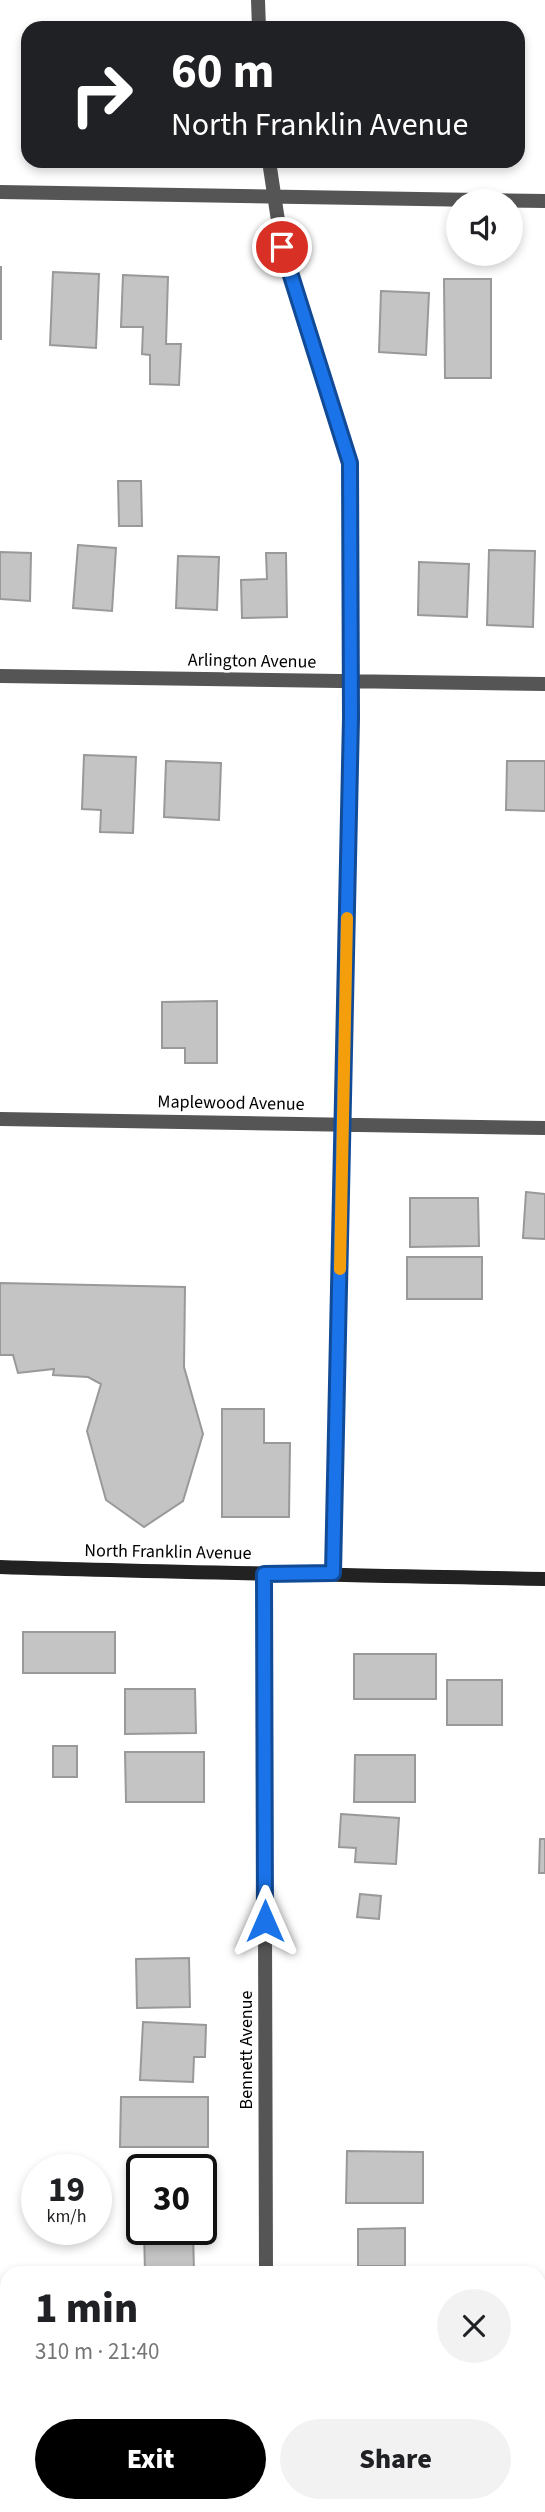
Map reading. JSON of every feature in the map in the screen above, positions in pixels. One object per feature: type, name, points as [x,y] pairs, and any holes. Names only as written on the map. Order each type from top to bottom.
[{"type":"street","points":[[258,0],[259,21]]},
{"type":"street","points":[[270,168],[282,247],[350,463],[352,682],[333,1573]]},
{"type":"street","points":[[0,192],[545,201]]},
{"type":"street","name":"Arlington Avenue","points":[[0,676],[545,684]]},
{"type":"street","name":"Maplewood Avenue","points":[[0,1119],[545,1128]]},
{"type":"street","name":"North Franklin Avenue","points":[[0,1567],[545,1579]]},
{"type":"street","name":"Bennett Avenue","points":[[264,1574],[266,2266]]},
{"type":"building","points":[[1,267],[1,339],[0,339]]},
{"type":"building","points":[[53,272],[99,274],[96,348],[50,345]]},
{"type":"building","points":[[123,275],[168,277],[166,344],[181,344],[179,385],[150,384],[150,355],[142,354],[143,327],[121,327]]},
{"type":"building","points":[[444,279],[491,279],[491,378],[445,378]]},
{"type":"building","points":[[381,291],[429,293],[426,355],[379,352]]},
{"type":"building","points":[[118,481],[141,481],[142,526],[119,526]]},
{"type":"building","points":[[78,545],[116,548],[112,611],[73,608]]},
{"type":"building","points":[[489,550],[535,551],[533,627],[487,625]]},
{"type":"building","points":[[0,552],[31,553],[30,601],[0,599]]},
{"type":"building","points":[[266,553],[286,553],[287,617],[242,618],[241,580],[267,579]]},
{"type":"building","points":[[178,556],[219,557],[217,610],[176,608]]},
{"type":"building","points":[[419,562],[469,564],[467,617],[418,615]]},
{"type":"building","points":[[84,755],[136,757],[133,833],[100,832],[101,810],[82,809]]},
{"type":"building","points":[[166,761],[221,763],[219,820],[164,817]]},
{"type":"building","points":[[507,761],[545,761],[545,811],[506,810]]},
{"type":"building","points":[[217,1001],[217,1063],[185,1063],[185,1048],[162,1048],[162,1002]]},
{"type":"building","points":[[526,1192],[545,1194],[545,1239],[523,1238]]},
{"type":"building","points":[[410,1198],[478,1198],[479,1246],[410,1247]]},
{"type":"building","points":[[407,1257],[482,1257],[482,1299],[407,1299]]},
{"type":"building","points":[[0,1283],[185,1287],[184,1367],[203,1434],[183,1501],[144,1527],[106,1500],[87,1431],[101,1384],[88,1377],[53,1375],[54,1369],[18,1373],[13,1355],[0,1355]]},
{"type":"building","points":[[222,1409],[264,1409],[264,1443],[290,1443],[289,1517],[222,1517]]},
{"type":"building","points":[[23,1632],[115,1632],[115,1673],[23,1673]]},
{"type":"building","points":[[354,1654],[436,1654],[436,1699],[354,1699]]},
{"type":"building","points":[[447,1680],[502,1680],[502,1725],[447,1725]]},
{"type":"building","points":[[125,1689],[195,1689],[196,1733],[125,1734]]},
{"type":"building","points":[[53,1746],[77,1746],[77,1777],[53,1777]]},
{"type":"building","points":[[125,1752],[204,1752],[204,1802],[126,1802]]},
{"type":"building","points":[[355,1755],[415,1755],[415,1802],[354,1802]]},
{"type":"building","points":[[341,1814],[399,1818],[396,1864],[355,1862],[356,1848],[339,1847]]},
{"type":"building","points":[[540,1839],[545,1839],[545,1873],[539,1873]]},
{"type":"building","points":[[360,1894],[381,1896],[379,1919],[357,1917]]},
{"type":"building","points":[[189,1958],[190,2007],[137,2008],[136,1959]]},
{"type":"building","points":[[143,2022],[206,2025],[205,2057],[194,2057],[193,2082],[140,2080]]},
{"type":"building","points":[[121,2097],[208,2097],[208,2147],[120,2147]]},
{"type":"building","points":[[347,2151],[423,2152],[423,2203],[346,2203]]},
{"type":"building","points":[[405,2228],[405,2266],[358,2266],[358,2229]]},
{"type":"building","points":[[144,2245],[193,2245],[194,2266],[145,2266]]},
{"type":"slow traffic","points":[[340,1269],[347,918]]},
{"type":"route","points":[[265,1921],[264,1574],[333,1573],[352,682],[350,463],[282,247]]}]
